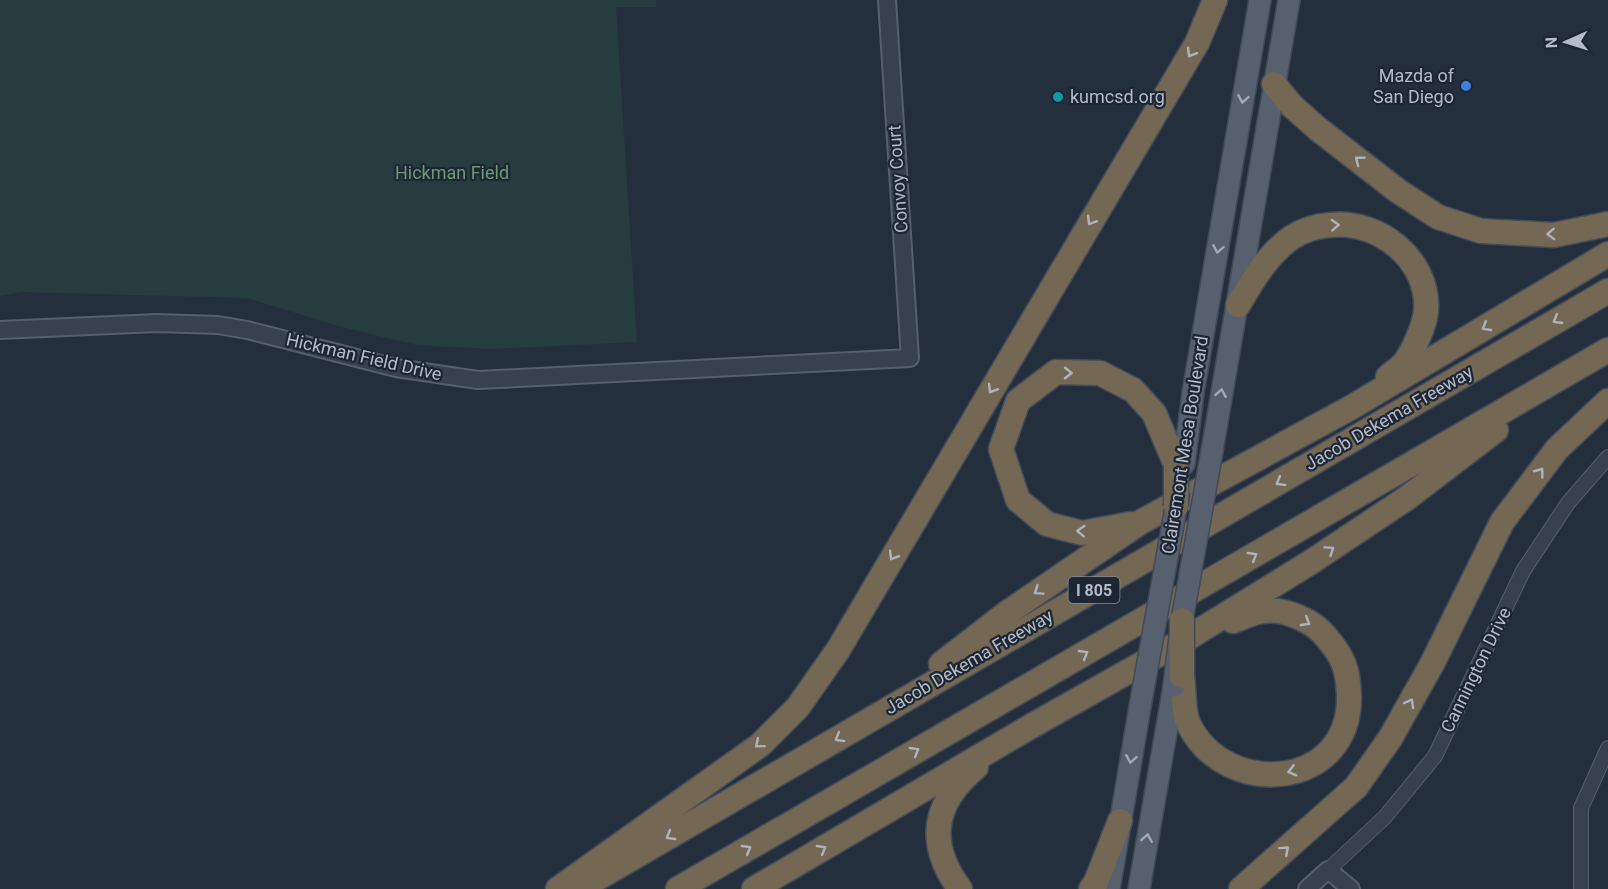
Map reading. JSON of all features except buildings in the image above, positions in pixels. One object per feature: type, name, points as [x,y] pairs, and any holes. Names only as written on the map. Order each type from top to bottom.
[{"type":"highway","points":[[558,889],[760,745],[798,707],[837,650],[1197,43],[1215,0]]},
{"type":"highway","points":[[1274,84],[1292,106],[1318,129],[1398,191],[1438,217],[1481,231],[1554,235],[1608,224]]},
{"type":"highway","points":[[1238,305],[1259,270],[1276,250],[1306,230],[1318,226],[1354,224],[1394,243],[1406,255],[1419,275],[1426,312],[1422,328],[1405,363],[1352,407]]},
{"type":"highway","points":[[870,720],[1007,613],[1139,522],[1352,407],[1608,254]]},
{"type":"highway","name":"Jacob Dekema Freeway","points":[[579,889],[1608,291]]},
{"type":"highway","name":"I 805","points":[[678,889],[1608,350]]},
{"type":"highway","points":[[753,889],[1028,728],[1186,628],[1311,562],[1407,498],[1580,366]]},
{"type":"highway","points":[[1139,522],[1082,533],[1047,524],[1018,500],[1002,449],[1018,401],[1056,372],[1100,373],[1133,390],[1154,413],[1180,465],[1176,506]]},
{"type":"highway","points":[[1241,889],[1356,787],[1391,737],[1428,672],[1502,522],[1557,449],[1608,401]]},
{"type":"highway","points":[[1263,611],[1293,614],[1323,632],[1338,650],[1348,673],[1349,702],[1346,727],[1333,747],[1314,764],[1289,774],[1261,774],[1236,769],[1212,756],[1188,724],[1178,681],[1186,628],[1263,611]]},
{"type":"highway","points":[[960,889],[947,871],[939,851],[938,827],[943,806],[973,769],[1028,728]]},
{"type":"highway","points":[[1091,889],[1096,882],[1120,821]]},
{"type":"main road","name":"Clairemont Mesa Boulevard","points":[[1180,465],[1260,0]]},
{"type":"main road","name":"Clairemont Mesa Boulevard","points":[[1186,628],[1212,451],[1289,0]]},
{"type":"main road","name":"Clairemont Mesa Boulevard","points":[[1109,889],[1176,506]]},
{"type":"main road","points":[[1139,889],[1178,681]]},
{"type":"street","name":"Convoy Court","points":[[887,0],[910,358]]},
{"type":"street","name":"Hickman Field Drive","points":[[0,330],[157,323],[218,325],[247,330],[396,368],[477,380],[910,358]]},
{"type":"street","name":"Cannington Drive","points":[[1328,870],[1384,817],[1435,756],[1523,571],[1568,503],[1608,457]]},
{"type":"street","points":[[1581,889],[1581,808],[1608,750]]},
{"type":"street","points":[[1307,889],[1328,870],[1351,889]]},
{"type":"green space","name":"Hickman Field","points":[[0,0],[656,0],[656,7],[616,7],[637,342],[490,349],[416,345],[338,326],[247,298],[21,292],[0,296]]},
{"type":"place","name":"Mazda of San Diego","points":[[1466,86]]},
{"type":"place","name":"kumcsd.org","points":[[1058,97]]}]
